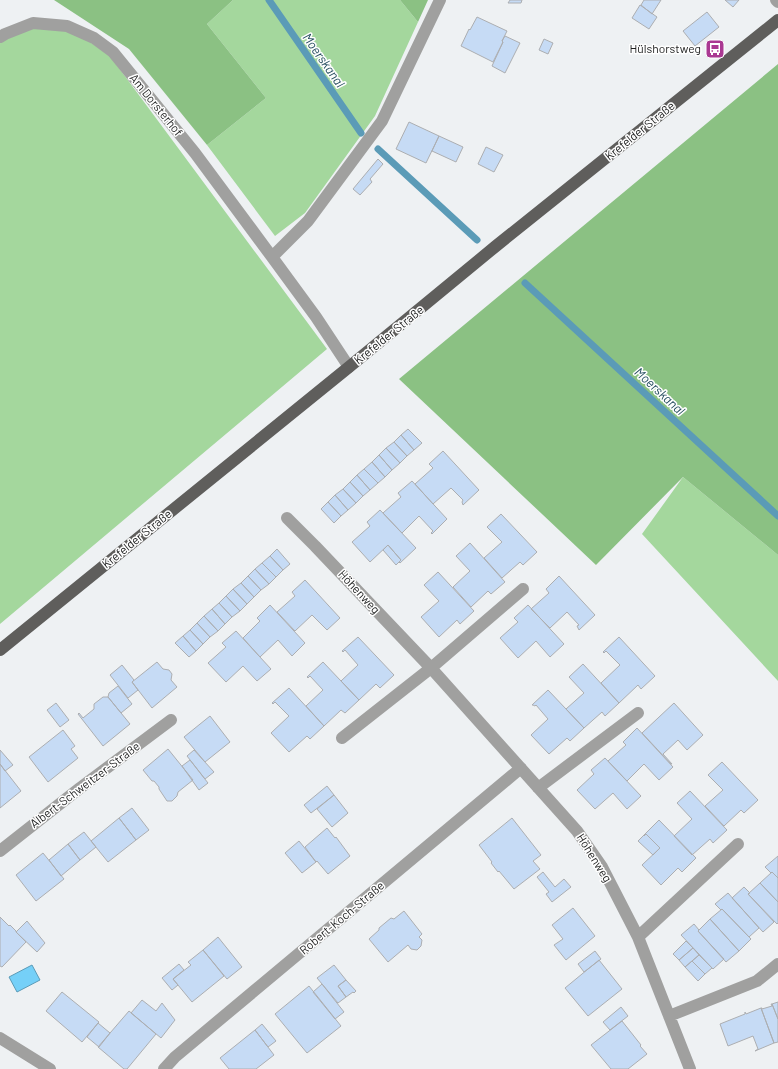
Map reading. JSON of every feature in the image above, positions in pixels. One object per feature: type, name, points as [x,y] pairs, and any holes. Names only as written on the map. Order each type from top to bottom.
[{"type":"main road","name":"Krefelder Straße","points":[[0,650],[496,246],[778,20]]},
{"type":"street","points":[[272,257],[308,221],[382,122],[440,0]]},
{"type":"street","name":"Am Dorsterhof","points":[[0,36],[33,23],[67,26],[94,38],[113,52],[195,153],[316,317],[349,367]]},
{"type":"street","name":"Höhenweg","points":[[287,518],[431,668],[577,831],[602,867],[638,937],[690,1069]]},
{"type":"street","points":[[342,738],[431,668],[523,589]]},
{"type":"street","points":[[538,788],[638,713]]},
{"type":"street","name":"Albert-Schweitzer-Straße","points":[[0,850],[171,720]]},
{"type":"street","name":"Robert-Koch-Straße","points":[[164,1069],[175,1057],[521,768]]},
{"type":"street","points":[[638,937],[738,844]]},
{"type":"street","points":[[669,1016],[757,981],[778,964]]},
{"type":"street","points":[[0,1038],[50,1069]]},
{"type":"green space","points":[[54,0],[233,0],[207,24],[266,98],[207,145],[129,49]]},
{"type":"green space","points":[[233,0],[400,0],[418,22],[375,116],[305,213],[275,236],[207,145],[266,98],[207,24]]},
{"type":"green space","points":[[400,0],[428,0],[418,22]]},
{"type":"green space","points":[[33,23],[67,26],[110,56],[327,349],[0,624],[0,37]]},
{"type":"green space","points":[[778,64],[778,555],[683,477],[596,565],[399,379]]},
{"type":"green space","points":[[683,477],[778,555],[778,681],[642,534]]},
{"type":"water","points":[[32,965],[40,980],[17,992],[9,977]]},
{"type":"building","points":[[510,0],[522,0],[521,3],[508,3]]},
{"type":"building","points":[[644,0],[661,0],[652,14],[641,5]]},
{"type":"building","points":[[725,0],[739,0],[733,7]]},
{"type":"building","points":[[640,5],[657,17],[649,29],[632,18]]},
{"type":"building","points":[[707,12],[719,27],[695,46],[683,31]]},
{"type":"building","points":[[477,17],[507,31],[493,62],[461,46],[469,29],[470,30]]},
{"type":"building","points":[[505,36],[520,43],[505,73],[492,66]]},
{"type":"building","points":[[544,39],[553,43],[548,54],[539,50]]},
{"type":"building","points":[[409,122],[439,136],[426,163],[396,149]]},
{"type":"building","points":[[439,136],[463,147],[456,162],[432,151]]},
{"type":"building","points":[[486,147],[503,155],[494,172],[478,164]]},
{"type":"building","points":[[378,159],[383,164],[370,179],[372,182],[360,195],[353,189]]},
{"type":"building","points":[[408,429],[422,443],[414,450],[401,435]]},
{"type":"building","points":[[401,435],[414,450],[407,456],[394,442]]},
{"type":"building","points":[[394,442],[407,456],[400,463],[386,448]]},
{"type":"building","points":[[386,448],[400,463],[392,470],[379,455]]},
{"type":"building","points":[[443,451],[479,490],[463,505],[463,500],[451,488],[433,504],[415,484],[433,468],[429,464]]},
{"type":"building","points":[[379,455],[392,470],[385,477],[372,462]]},
{"type":"building","points":[[372,462],[385,477],[378,483],[364,469]]},
{"type":"building","points":[[364,469],[378,483],[370,490],[357,475]]},
{"type":"building","points":[[357,475],[370,490],[363,496],[350,482]]},
{"type":"building","points":[[412,481],[447,519],[432,534],[431,533],[433,531],[419,516],[402,533],[383,513],[401,497],[398,493]]},
{"type":"building","points":[[350,482],[363,496],[356,503],[343,489]]},
{"type":"building","points":[[343,489],[356,503],[348,510],[335,495]]},
{"type":"building","points":[[335,495],[348,510],[341,516],[328,502]]},
{"type":"building","points":[[328,502],[341,516],[334,523],[321,509]]},
{"type":"building","points":[[380,510],[416,548],[400,563],[399,562],[401,560],[388,545],[370,562],[352,542],[370,526],[367,522]]},
{"type":"building","points":[[501,514],[537,552],[523,565],[520,562],[502,578],[484,558],[502,542],[487,527]]},
{"type":"building","points":[[470,543],[505,582],[491,594],[488,591],[471,607],[453,587],[470,571],[456,556]]},
{"type":"building","points":[[388,545],[401,560],[396,565],[383,550]]},
{"type":"building","points":[[277,549],[290,564],[283,570],[270,556]]},
{"type":"building","points":[[270,556],[283,570],[276,577],[262,563]]},
{"type":"building","points":[[262,563],[276,577],[269,584],[255,569]]},
{"type":"building","points":[[255,569],[269,584],[261,590],[248,576]]},
{"type":"building","points":[[438,572],[474,611],[460,624],[457,620],[439,637],[421,617],[439,601],[424,585]]},
{"type":"building","points":[[248,576],[261,590],[254,597],[241,583]]},
{"type":"building","points":[[559,576],[595,615],[579,630],[577,626],[579,625],[567,612],[550,628],[531,609],[549,593],[546,589]]},
{"type":"building","points":[[305,580],[340,618],[327,630],[312,615],[295,631],[277,612],[295,596],[292,592]]},
{"type":"building","points":[[241,583],[254,597],[247,604],[233,589]]},
{"type":"building","points":[[233,589],[247,604],[240,611],[226,596]]},
{"type":"building","points":[[226,596],[240,611],[232,617],[219,603]]},
{"type":"building","points":[[219,603],[232,617],[225,624],[212,609]]},
{"type":"building","points":[[270,605],[305,643],[292,656],[278,640],[260,657],[243,638],[260,621],[257,618]]},
{"type":"building","points":[[528,605],[564,644],[550,657],[536,641],[518,658],[500,638],[518,622],[514,618]]},
{"type":"building","points":[[212,609],[225,624],[218,631],[204,616]]},
{"type":"building","points":[[204,616],[218,631],[210,637],[197,623]]},
{"type":"building","points":[[197,623],[210,637],[203,644],[190,630]]},
{"type":"building","points":[[190,630],[203,644],[196,651],[183,636]]},
{"type":"building","points":[[236,631],[271,669],[257,681],[243,666],[226,682],[208,663],[226,647],[222,643]]},
{"type":"building","points":[[183,636],[196,651],[189,657],[175,643]]},
{"type":"building","points":[[358,637],[394,675],[380,688],[376,684],[359,700],[341,681],[358,665],[345,650],[343,652],[342,651]]},
{"type":"building","points":[[619,637],[655,676],[641,689],[638,685],[619,703],[601,683],[620,665],[606,651],[604,653],[603,652]]},
{"type":"building","points":[[157,662],[163,669],[169,670],[172,674],[171,680],[177,687],[152,708],[132,682]]},
{"type":"building","points":[[323,662],[359,700],[345,713],[341,710],[324,726],[306,706],[323,690],[310,676],[308,678],[307,677]]},
{"type":"building","points":[[583,664],[619,703],[605,716],[602,712],[584,728],[566,709],[584,693],[569,677]]},
{"type":"building","points":[[122,665],[134,680],[132,682],[138,690],[128,698],[110,675]]},
{"type":"building","points":[[118,686],[132,704],[121,713],[108,697],[109,693]]},
{"type":"building","points":[[289,688],[324,726],[310,739],[307,736],[289,752],[271,733],[289,716],[275,702],[273,704],[272,703]]},
{"type":"building","points":[[548,690],[584,728],[570,741],[567,738],[549,754],[531,735],[548,719],[536,705],[532,705]]},
{"type":"building","points":[[103,697],[108,697],[130,724],[103,746],[78,714],[79,713],[83,718],[94,709],[94,704]]},
{"type":"building","points":[[56,703],[69,720],[60,727],[47,710]]},
{"type":"building","points":[[674,703],[703,735],[687,750],[678,740],[663,754],[671,764],[642,733]]},
{"type":"building","points":[[210,716],[230,742],[205,762],[184,737]]},
{"type":"building","points":[[637,728],[673,767],[659,780],[644,764],[627,781],[608,761],[626,745],[623,742]]},
{"type":"building","points":[[63,730],[75,746],[71,749],[78,758],[48,782],[29,757]]},
{"type":"building","points":[[168,749],[193,780],[178,792],[177,796],[172,801],[167,801],[159,787],[143,770]]},
{"type":"building","points":[[0,750],[13,765],[5,771],[0,764]]},
{"type":"building","points":[[194,750],[214,772],[205,779],[187,756]]},
{"type":"building","points":[[605,758],[641,796],[627,809],[613,793],[595,809],[577,790],[594,774],[591,770]]},
{"type":"building","points":[[190,760],[208,783],[199,790],[182,766]]},
{"type":"building","points":[[722,762],[758,800],[744,813],[741,810],[724,826],[705,806],[723,790],[708,775]]},
{"type":"building","points":[[0,764],[21,791],[0,808]]},
{"type":"building","points":[[327,786],[334,795],[311,813],[304,805]]},
{"type":"building","points":[[690,791],[727,830],[713,843],[710,839],[692,855],[674,836],[692,819],[677,803]]},
{"type":"building","points":[[334,795],[348,813],[332,827],[317,809]]},
{"type":"building","points":[[132,808],[149,830],[136,840],[119,818]]},
{"type":"building","points":[[119,818],[136,840],[108,862],[91,841]]},
{"type":"building","points":[[512,818],[541,855],[533,861],[540,869],[514,889],[499,871],[498,872],[479,845]]},
{"type":"building","points":[[659,820],[696,858],[682,872],[678,868],[661,885],[642,865],[660,848],[646,834],[644,836]]},
{"type":"building","points":[[327,828],[335,838],[336,837],[350,856],[328,874],[317,861],[316,862],[305,847]]},
{"type":"building","points":[[84,832],[96,847],[80,860],[68,844]]},
{"type":"building","points":[[646,834],[660,848],[653,855],[638,841]]},
{"type":"building","points":[[299,841],[316,862],[302,873],[285,853]]},
{"type":"building","points":[[68,844],[80,860],[61,876],[49,860]]},
{"type":"building","points":[[43,853],[64,879],[36,901],[16,875]]},
{"type":"building","points":[[778,856],[778,878],[765,867]]},
{"type":"building","points":[[543,872],[555,887],[564,879],[571,887],[552,902],[546,894],[549,892],[537,877]]},
{"type":"building","points":[[772,872],[778,878],[778,902],[760,883]]},
{"type":"building","points":[[760,883],[778,902],[777,924],[748,894]]},
{"type":"building","points":[[744,887],[750,893],[748,894],[774,922],[763,932],[732,898]]},
{"type":"building","points":[[728,893],[759,928],[749,937],[722,909],[721,910],[715,904]]},
{"type":"building","points":[[573,908],[595,936],[566,960],[554,945],[563,939],[552,925]]},
{"type":"building","points":[[722,909],[751,939],[739,951],[710,919]]},
{"type":"building","points":[[404,911],[422,934],[419,937],[422,940],[421,946],[417,950],[411,949],[408,945],[388,962],[369,939],[391,918],[394,919]]},
{"type":"building","points":[[0,917],[26,942],[2,967],[0,966]]},
{"type":"building","points":[[710,919],[739,951],[726,962],[698,931]]},
{"type":"building","points":[[27,921],[45,943],[37,952],[16,932]]},
{"type":"building","points":[[694,924],[699,930],[698,931],[724,959],[713,969],[681,935]]},
{"type":"building","points":[[218,937],[242,967],[227,979],[203,950]]},
{"type":"building","points":[[686,941],[693,948],[679,960],[673,954]]},
{"type":"building","points":[[693,948],[699,955],[685,967],[679,960]]},
{"type":"building","points":[[203,950],[224,976],[192,1002],[173,979],[191,965],[188,962]]},
{"type":"building","points":[[595,951],[601,959],[584,972],[578,964]]},
{"type":"building","points":[[699,955],[712,968],[705,974],[692,961]]},
{"type":"building","points":[[599,960],[622,989],[588,1016],[565,988]]},
{"type":"building","points":[[692,961],[705,974],[698,981],[685,967]]},
{"type":"building","points":[[179,964],[184,970],[173,979],[178,985],[172,990],[162,978]]},
{"type":"building","points":[[334,965],[346,980],[338,986],[346,997],[338,1003],[317,978]]},
{"type":"building","points":[[346,980],[356,991],[346,997],[338,986]]},
{"type":"building","points":[[322,984],[344,1012],[335,1019],[313,992]]},
{"type":"building","points":[[309,986],[341,1026],[307,1053],[275,1014]]},
{"type":"building","points":[[62,992],[99,1022],[82,1042],[46,1011]]},
{"type":"building","points":[[142,1000],[156,1011],[162,1003],[175,1020],[161,1038],[131,1013]]},
{"type":"building","points":[[778,1002],[778,1019],[772,1004]]},
{"type":"building","points":[[772,1004],[778,1019],[778,1042],[774,1043],[761,1008],[772,1006]]},
{"type":"building","points":[[621,1007],[628,1016],[610,1030],[603,1022]]},
{"type":"building","points":[[761,1008],[774,1043],[755,1051],[758,1049],[753,1036],[728,1046],[720,1024],[745,1014],[745,1012],[746,1014]]},
{"type":"building","points":[[129,1011],[156,1034],[127,1069],[124,1069],[98,1047]]},
{"type":"building","points":[[622,1021],[647,1054],[628,1069],[611,1069],[591,1045]]},
{"type":"building","points":[[98,1023],[110,1033],[99,1047],[87,1037]]},
{"type":"building","points":[[262,1024],[276,1041],[268,1047],[255,1030]]},
{"type":"building","points":[[255,1030],[274,1055],[256,1069],[229,1069],[220,1058]]},
{"type":"waterway","name":"Moerskanal","points":[[269,0],[361,133]]},
{"type":"waterway","name":"Moerskanal","points":[[378,149],[477,240]]},
{"type":"waterway","name":"Moerskanal","points":[[525,283],[778,516]]},
{"type":"place","name":"Hülshorstweg","points":[[715,49]]}]
